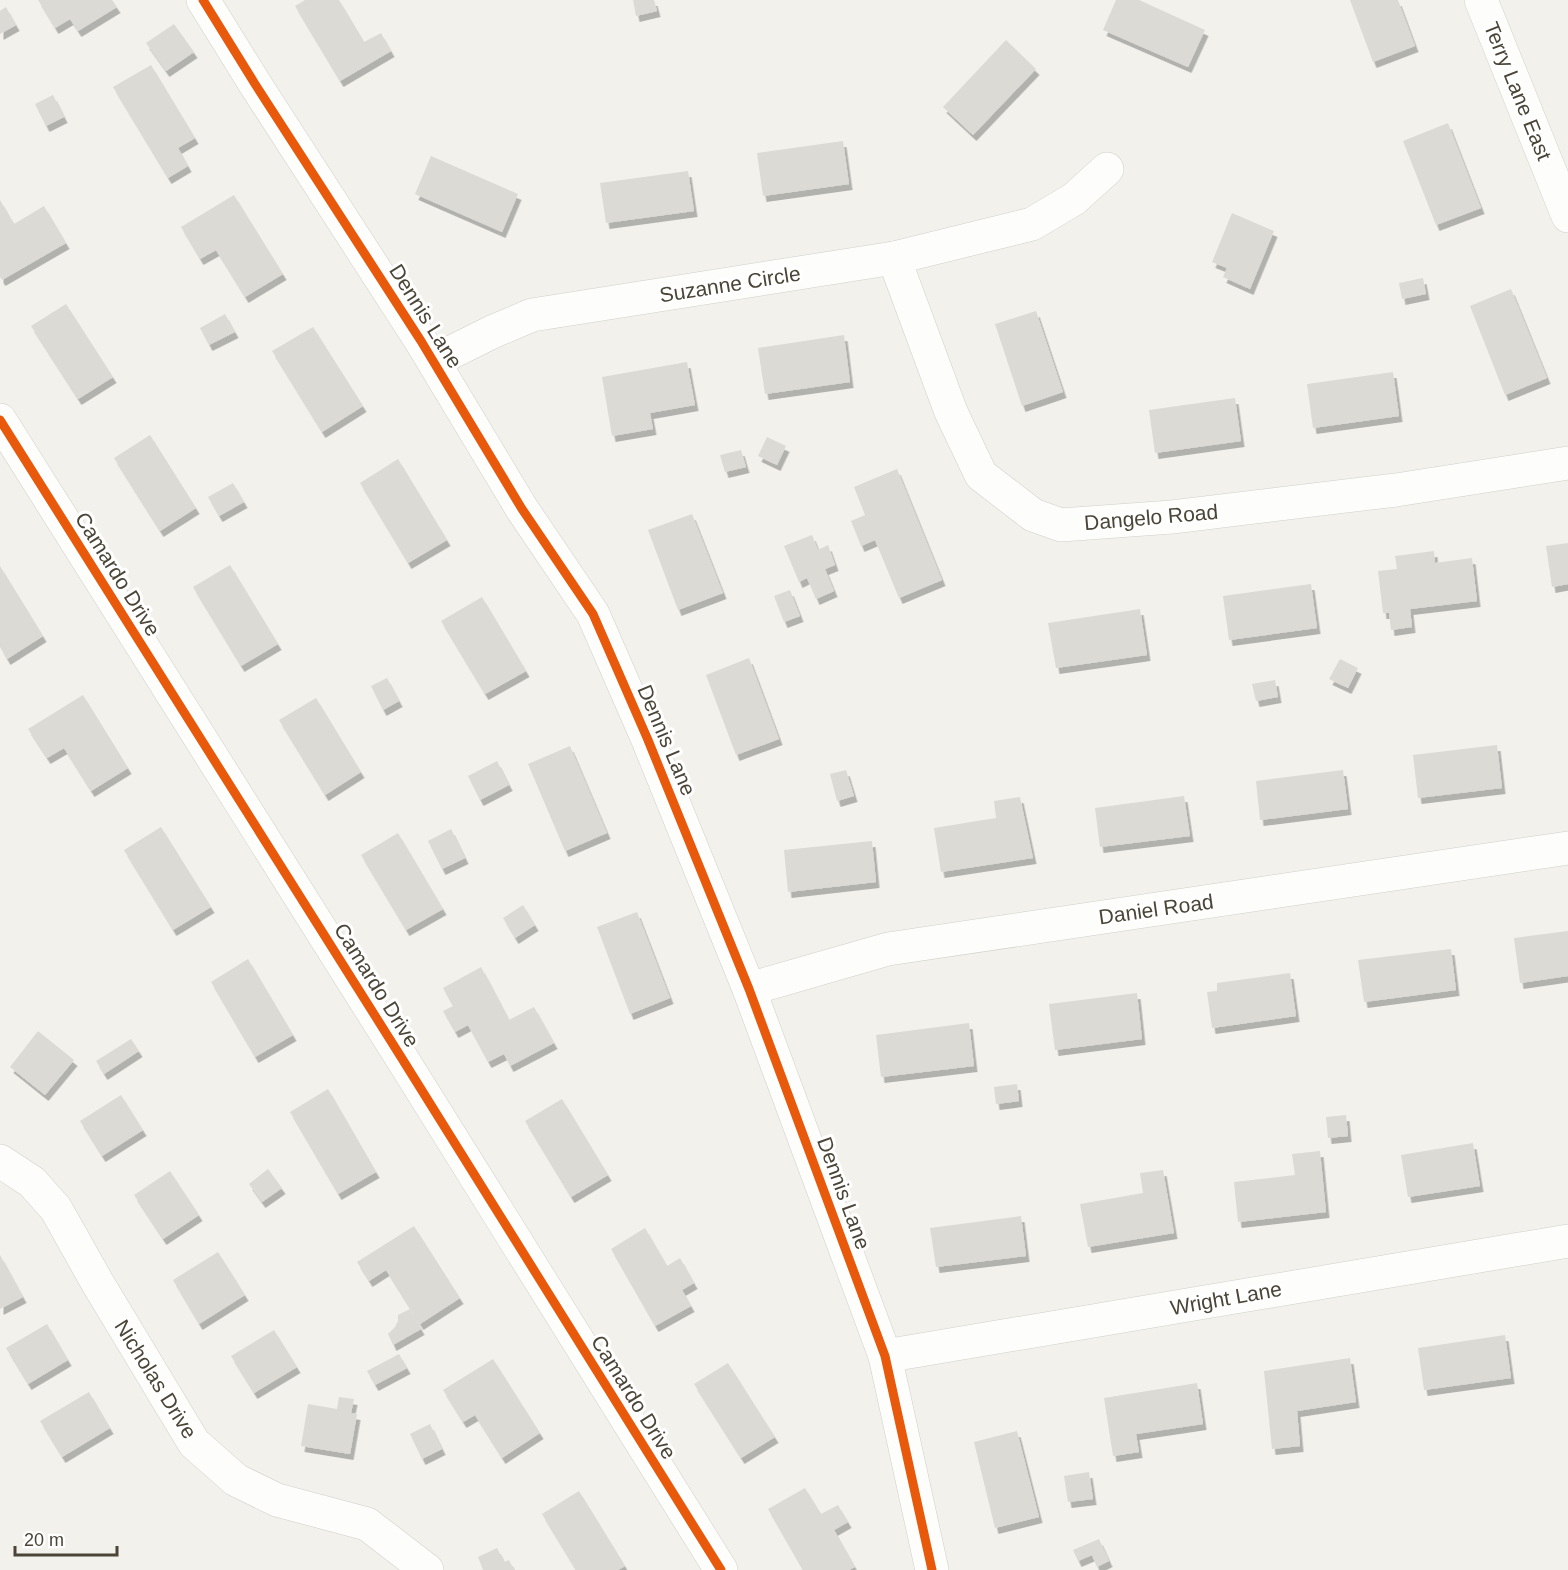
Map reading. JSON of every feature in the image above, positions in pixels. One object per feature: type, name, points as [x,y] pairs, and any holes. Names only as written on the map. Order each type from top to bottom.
[{"type":"street","name":"Dennis Lane","points":[[203,0],[434,362],[522,509],[592,614],[648,740],[749,989],[885,1356],[932,1570]]},
{"type":"street","name":"Terry Lane East","points":[[1481,0],[1568,216]]},
{"type":"street","name":"Suzanne Circle","points":[[434,362],[492,332],[532,315],[894,258],[1032,224],[1074,200],[1107,169]]},
{"type":"street","name":"Dangelo Road","points":[[894,258],[951,412],[981,475],[1033,515],[1061,525],[1172,518],[1396,490],[1568,463]]},
{"type":"street","name":"Camardo Drive","points":[[0,420],[395,1046],[721,1570]]},
{"type":"street","name":"Daniel Road","points":[[749,989],[888,949],[1568,848]]},
{"type":"street","name":"Nicholas Drive","points":[[0,1161],[32,1182],[56,1209],[194,1443],[236,1480],[277,1500],[367,1524],[427,1570]]},
{"type":"street","name":"Wright Lane","points":[[885,1356],[1568,1241]]},
{"type":"building","points":[[38,0],[112,0],[117,7],[78,31],[70,19],[55,28]]},
{"type":"building","points":[[305,0],[339,0],[364,42],[381,33],[391,51],[340,81],[295,6]]},
{"type":"building","points":[[633,0],[654,0],[657,11],[636,16]]},
{"type":"building","points":[[1116,0],[1139,0],[1205,30],[1188,67],[1103,30]]},
{"type":"building","points":[[1350,0],[1398,0],[1415,46],[1373,62]]},
{"type":"building","points":[[6,7],[16,25],[0,34],[0,11]]},
{"type":"building","points":[[174,24],[194,52],[166,71],[146,43]]},
{"type":"building","points":[[1006,40],[1036,69],[973,135],[943,107]]},
{"type":"building","points":[[151,65],[195,138],[178,148],[188,166],[168,178],[113,87]]},
{"type":"building","points":[[53,95],[64,117],[46,126],[35,104]]},
{"type":"building","points":[[1448,123],[1481,208],[1436,225],[1403,141]]},
{"type":"building","points":[[843,141],[849,184],[763,196],[757,153]]},
{"type":"building","points":[[431,156],[518,194],[502,232],[415,194]]},
{"type":"building","points":[[688,171],[694,211],[606,223],[600,183]]},
{"type":"building","points":[[234,195],[283,274],[245,297],[216,250],[200,259],[181,227]]},
{"type":"building","points":[[0,200],[14,224],[44,206],[66,243],[2,280],[0,277]]},
{"type":"building","points":[[1232,213],[1274,231],[1250,289],[1223,277],[1227,268],[1212,262]]},
{"type":"building","points":[[1423,278],[1426,294],[1402,299],[1399,283]]},
{"type":"building","points":[[1511,289],[1547,378],[1505,395],[1470,306]]},
{"type":"building","points":[[66,304],[113,377],[78,399],[31,326]]},
{"type":"building","points":[[1036,311],[1063,392],[1022,406],[995,324]]},
{"type":"building","points":[[225,314],[235,332],[209,345],[200,328]]},
{"type":"building","points":[[313,327],[363,406],[322,432],[272,351]]},
{"type":"building","points":[[844,335],[850,382],[765,394],[758,348]]},
{"type":"building","points":[[687,362],[695,405],[650,413],[653,429],[612,436],[602,377]]},
{"type":"building","points":[[1393,372],[1399,416],[1313,428],[1307,384]]},
{"type":"building","points":[[1235,398],[1241,441],[1155,453],[1149,410]]},
{"type":"building","points":[[150,435],[196,508],[160,531],[114,458]]},
{"type":"building","points":[[767,437],[786,446],[777,465],[758,456]]},
{"type":"building","points":[[741,450],[746,467],[725,472],[720,455]]},
{"type":"building","points":[[398,459],[447,540],[408,563],[360,483]]},
{"type":"building","points":[[897,469],[942,580],[899,598],[875,540],[861,546],[851,521],[865,515],[854,487]]},
{"type":"building","points":[[233,483],[244,502],[219,516],[208,497]]},
{"type":"building","points":[[692,514],[723,593],[678,610],[648,530]]},
{"type":"building","points":[[812,535],[818,550],[828,545],[835,565],[825,569],[834,591],[816,599],[807,578],[799,582],[784,546]]},
{"type":"building","points":[[1568,543],[1568,584],[1552,587],[1546,546]]},
{"type":"building","points":[[1434,551],[1435,563],[1472,558],[1477,601],[1410,609],[1412,627],[1391,630],[1389,613],[1383,613],[1378,571],[1397,569],[1395,556]]},
{"type":"building","points":[[230,565],[278,644],[241,666],[193,587]]},
{"type":"building","points":[[0,566],[43,636],[7,659],[0,647]]},
{"type":"building","points":[[1311,584],[1317,628],[1229,640],[1223,596]]},
{"type":"building","points":[[790,590],[800,616],[784,622],[774,596]]},
{"type":"building","points":[[482,597],[526,671],[485,694],[441,621]]},
{"type":"building","points":[[1140,609],[1147,655],[1056,668],[1048,623]]},
{"type":"building","points":[[749,658],[779,739],[736,755],[706,675]]},
{"type":"building","points":[[1340,659],[1358,668],[1348,688],[1329,679]]},
{"type":"building","points":[[387,678],[399,701],[383,710],[371,686]]},
{"type":"building","points":[[1275,680],[1278,697],[1256,701],[1252,684]]},
{"type":"building","points":[[83,695],[128,768],[91,791],[64,748],[47,758],[28,729]]},
{"type":"building","points":[[316,698],[361,772],[325,795],[279,720]]},
{"type":"building","points":[[1497,745],[1502,788],[1418,798],[1413,755]]},
{"type":"building","points":[[570,746],[607,833],[565,851],[528,764]]},
{"type":"building","points":[[497,761],[509,785],[480,800],[468,776]]},
{"type":"building","points":[[846,770],[854,796],[837,801],[830,774]]},
{"type":"building","points":[[1343,770],[1348,809],[1260,820],[1256,781]]},
{"type":"building","points":[[1184,796],[1190,836],[1100,847],[1095,808]]},
{"type":"building","points":[[1020,797],[1033,858],[941,872],[934,828],[996,818],[994,801]]},
{"type":"building","points":[[161,827],[211,907],[173,930],[124,850]]},
{"type":"building","points":[[451,829],[465,858],[442,869],[428,841]]},
{"type":"building","points":[[398,833],[443,909],[406,930],[361,855]]},
{"type":"building","points":[[872,841],[876,882],[788,892],[784,850]]},
{"type":"building","points":[[523,905],[535,925],[515,938],[503,918]]},
{"type":"building","points":[[637,912],[670,998],[630,1014],[597,927]]},
{"type":"building","points":[[1568,931],[1568,976],[1520,983],[1514,938]]},
{"type":"building","points":[[1451,949],[1456,990],[1364,1002],[1358,960]]},
{"type":"building","points":[[248,959],[293,1035],[255,1057],[211,982]]},
{"type":"building","points":[[481,967],[509,1020],[534,1007],[554,1043],[510,1066],[504,1054],[488,1062],[468,1025],[455,1032],[443,1011],[453,1006],[443,988]]},
{"type":"building","points":[[1290,973],[1296,1016],[1212,1028],[1207,992],[1217,991],[1217,983]]},
{"type":"building","points":[[1137,993],[1142,1039],[1055,1050],[1049,1004]]},
{"type":"building","points":[[969,1023],[974,1066],[881,1077],[876,1035]]},
{"type":"building","points":[[38,1031],[74,1060],[45,1095],[10,1067]]},
{"type":"building","points":[[131,1039],[139,1051],[104,1074],[96,1061]]},
{"type":"building","points":[[1017,1084],[1019,1101],[996,1104],[994,1087]]},
{"type":"building","points":[[328,1089],[376,1172],[338,1194],[290,1112]]},
{"type":"building","points":[[121,1095],[143,1130],[102,1156],[80,1121]]},
{"type":"building","points":[[562,1099],[608,1175],[571,1197],[525,1121]]},
{"type":"building","points":[[1346,1115],[1348,1136],[1328,1138],[1326,1117]]},
{"type":"building","points":[[1473,1143],[1480,1186],[1408,1197],[1401,1155]]},
{"type":"building","points":[[1320,1151],[1326,1212],[1238,1222],[1234,1182],[1295,1175],[1292,1154]]},
{"type":"building","points":[[268,1169],[282,1188],[262,1202],[249,1184]]},
{"type":"building","points":[[1163,1170],[1174,1233],[1088,1247],[1080,1204],[1143,1193],[1140,1173]]},
{"type":"building","points":[[170,1171],[199,1215],[163,1239],[134,1195]]},
{"type":"building","points":[[1021,1216],[1026,1256],[936,1267],[930,1228]]},
{"type":"building","points":[[414,1226],[460,1298],[420,1324],[386,1270],[369,1281],[357,1262]]},
{"type":"building","points":[[645,1228],[667,1266],[680,1258],[694,1283],[682,1290],[691,1306],[655,1326],[611,1249]]},
{"type":"building","points":[[218,1252],[245,1295],[199,1324],[173,1280]]},
{"type":"building","points":[[0,1255],[23,1297],[0,1309]]},
{"type":"building","points":[[410,1309],[421,1329],[393,1345],[388,1334],[395,1327],[398,1315]]},
{"type":"building","points":[[47,1324],[68,1360],[28,1384],[6,1348]]},
{"type":"building","points":[[274,1330],[297,1367],[254,1393],[231,1356]]},
{"type":"building","points":[[1505,1335],[1511,1378],[1424,1390],[1418,1348]]},
{"type":"building","points":[[399,1354],[407,1368],[375,1385],[367,1371]]},
{"type":"building","points":[[1350,1358],[1356,1402],[1297,1411],[1300,1446],[1272,1449],[1264,1371]]},
{"type":"building","points":[[493,1359],[540,1433],[502,1458],[475,1415],[463,1422],[443,1390]]},
{"type":"building","points":[[728,1363],[775,1437],[741,1458],[694,1384]]},
{"type":"building","points":[[1197,1383],[1203,1424],[1136,1434],[1139,1452],[1113,1456],[1104,1398]]},
{"type":"building","points":[[89,1392],[110,1428],[62,1457],[40,1421]]},
{"type":"building","points":[[339,1397],[354,1399],[351,1413],[357,1414],[350,1454],[301,1446],[308,1404],[337,1409]]},
{"type":"building","points":[[430,1424],[442,1449],[422,1459],[410,1434]]},
{"type":"building","points":[[1017,1431],[1039,1517],[995,1528],[974,1442]]},
{"type":"building","points":[[1089,1472],[1093,1499],[1068,1502],[1064,1476]]},
{"type":"building","points":[[805,1488],[821,1514],[838,1505],[848,1522],[834,1530],[855,1567],[849,1570],[803,1570],[768,1509]]},
{"type":"building","points":[[579,1491],[625,1566],[618,1570],[576,1570],[542,1514]]},
{"type":"building","points":[[1099,1539],[1109,1561],[1097,1567],[1092,1555],[1078,1561],[1073,1550]]},
{"type":"building","points":[[497,1548],[504,1562],[509,1560],[514,1570],[483,1570],[478,1557]]},
{"type":"cycle path","points":[[203,0],[421,341],[522,509],[593,614],[648,740],[749,989],[885,1356],[932,1570]]},
{"type":"cycle path","points":[[0,420],[721,1570]]}]
